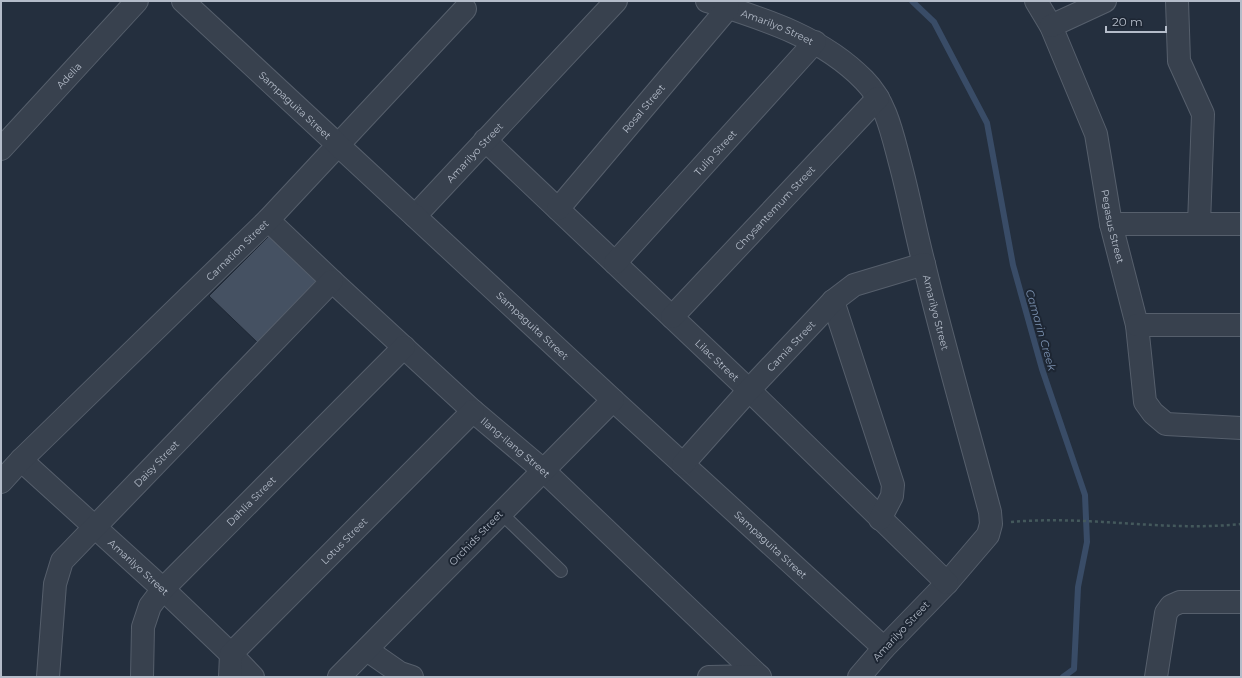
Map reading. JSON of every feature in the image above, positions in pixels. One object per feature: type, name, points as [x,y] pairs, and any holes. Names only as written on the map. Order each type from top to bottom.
[{"type":"street","name":"Adelia","points":[[1,149],[137,1]]},
{"type":"street","name":"Sampaguita Street","points":[[184,1],[337,145],[884,648]]},
{"type":"street","name":"Amarilyo Street","points":[[415,216],[616,1]]},
{"type":"street","name":"Amarilyo Street","points":[[707,1],[782,26],[814,42],[839,59],[864,80],[878,98],[889,122],[910,199],[924,264],[990,512],[991,524],[988,535],[947,583],[884,648],[859,677]]},
{"type":"street","name":"Pegasus Street","points":[[1036,1],[1051,26],[1096,134],[1111,224],[1137,324],[1146,402],[1153,413],[1166,424],[1241,428]]},
{"type":"street","points":[[1051,26],[1105,1]]},
{"type":"street","points":[[1177,1],[1179,62],[1203,114],[1199,224]]},
{"type":"street","name":"Rosal Street","points":[[558,209],[728,8]]},
{"type":"street","name":"Carnation Street","points":[[1,482],[21,460],[268,220],[465,9]]},
{"type":"street","name":"Tulip Street","points":[[615,263],[814,42]]},
{"type":"street","name":"Chrysantemum Street","points":[[672,317],[878,98]]},
{"type":"street","name":"Lilac Street","points":[[485,140],[749,390],[947,583]]},
{"type":"street","name":"Ilang-ilang Street","points":[[268,220],[473,411],[543,470],[760,677]]},
{"type":"street","points":[[1111,224],[1241,224]]},
{"type":"street","name":"Camia Street","points":[[683,464],[749,390],[833,301],[854,285],[924,264]]},
{"type":"street","name":"Daisy Street","points":[[48,677],[54,584],[62,561],[332,281]]},
{"type":"street","points":[[833,301],[893,485],[892,496],[880,519]]},
{"type":"street","points":[[1137,324],[1241,325]]},
{"type":"street","name":"Dahlia Street","points":[[142,677],[143,627],[150,606],[163,589],[404,347]]},
{"type":"street","name":"Orchids Street","points":[[339,677],[613,400]]},
{"type":"street","name":"Lotus Street","points":[[231,654],[473,411]]},
{"type":"street","name":"Amarilyo Street","points":[[21,460],[163,589],[253,677]]},
{"type":"street","points":[[1156,677],[1166,613],[1171,606],[1180,602],[1241,602]]},
{"type":"street","points":[[367,650],[400,673],[412,677]]},
{"type":"street","points":[[230,677],[231,654]]},
{"type":"street","points":[[709,677],[760,677]]},
{"type":"lane","points":[[501,513],[561,570]]},
{"type":"path","points":[[1034,520],[1128,522],[1171,526],[1241,524]]},
{"type":"building","points":[[272,233],[321,281],[259,344],[209,296]]},
{"type":"waterway","name":"Camarin Creek","points":[[912,1],[934,22],[987,123],[1013,265],[1042,369],[1085,495],[1087,542],[1078,587],[1074,669],[1063,677]]}]
